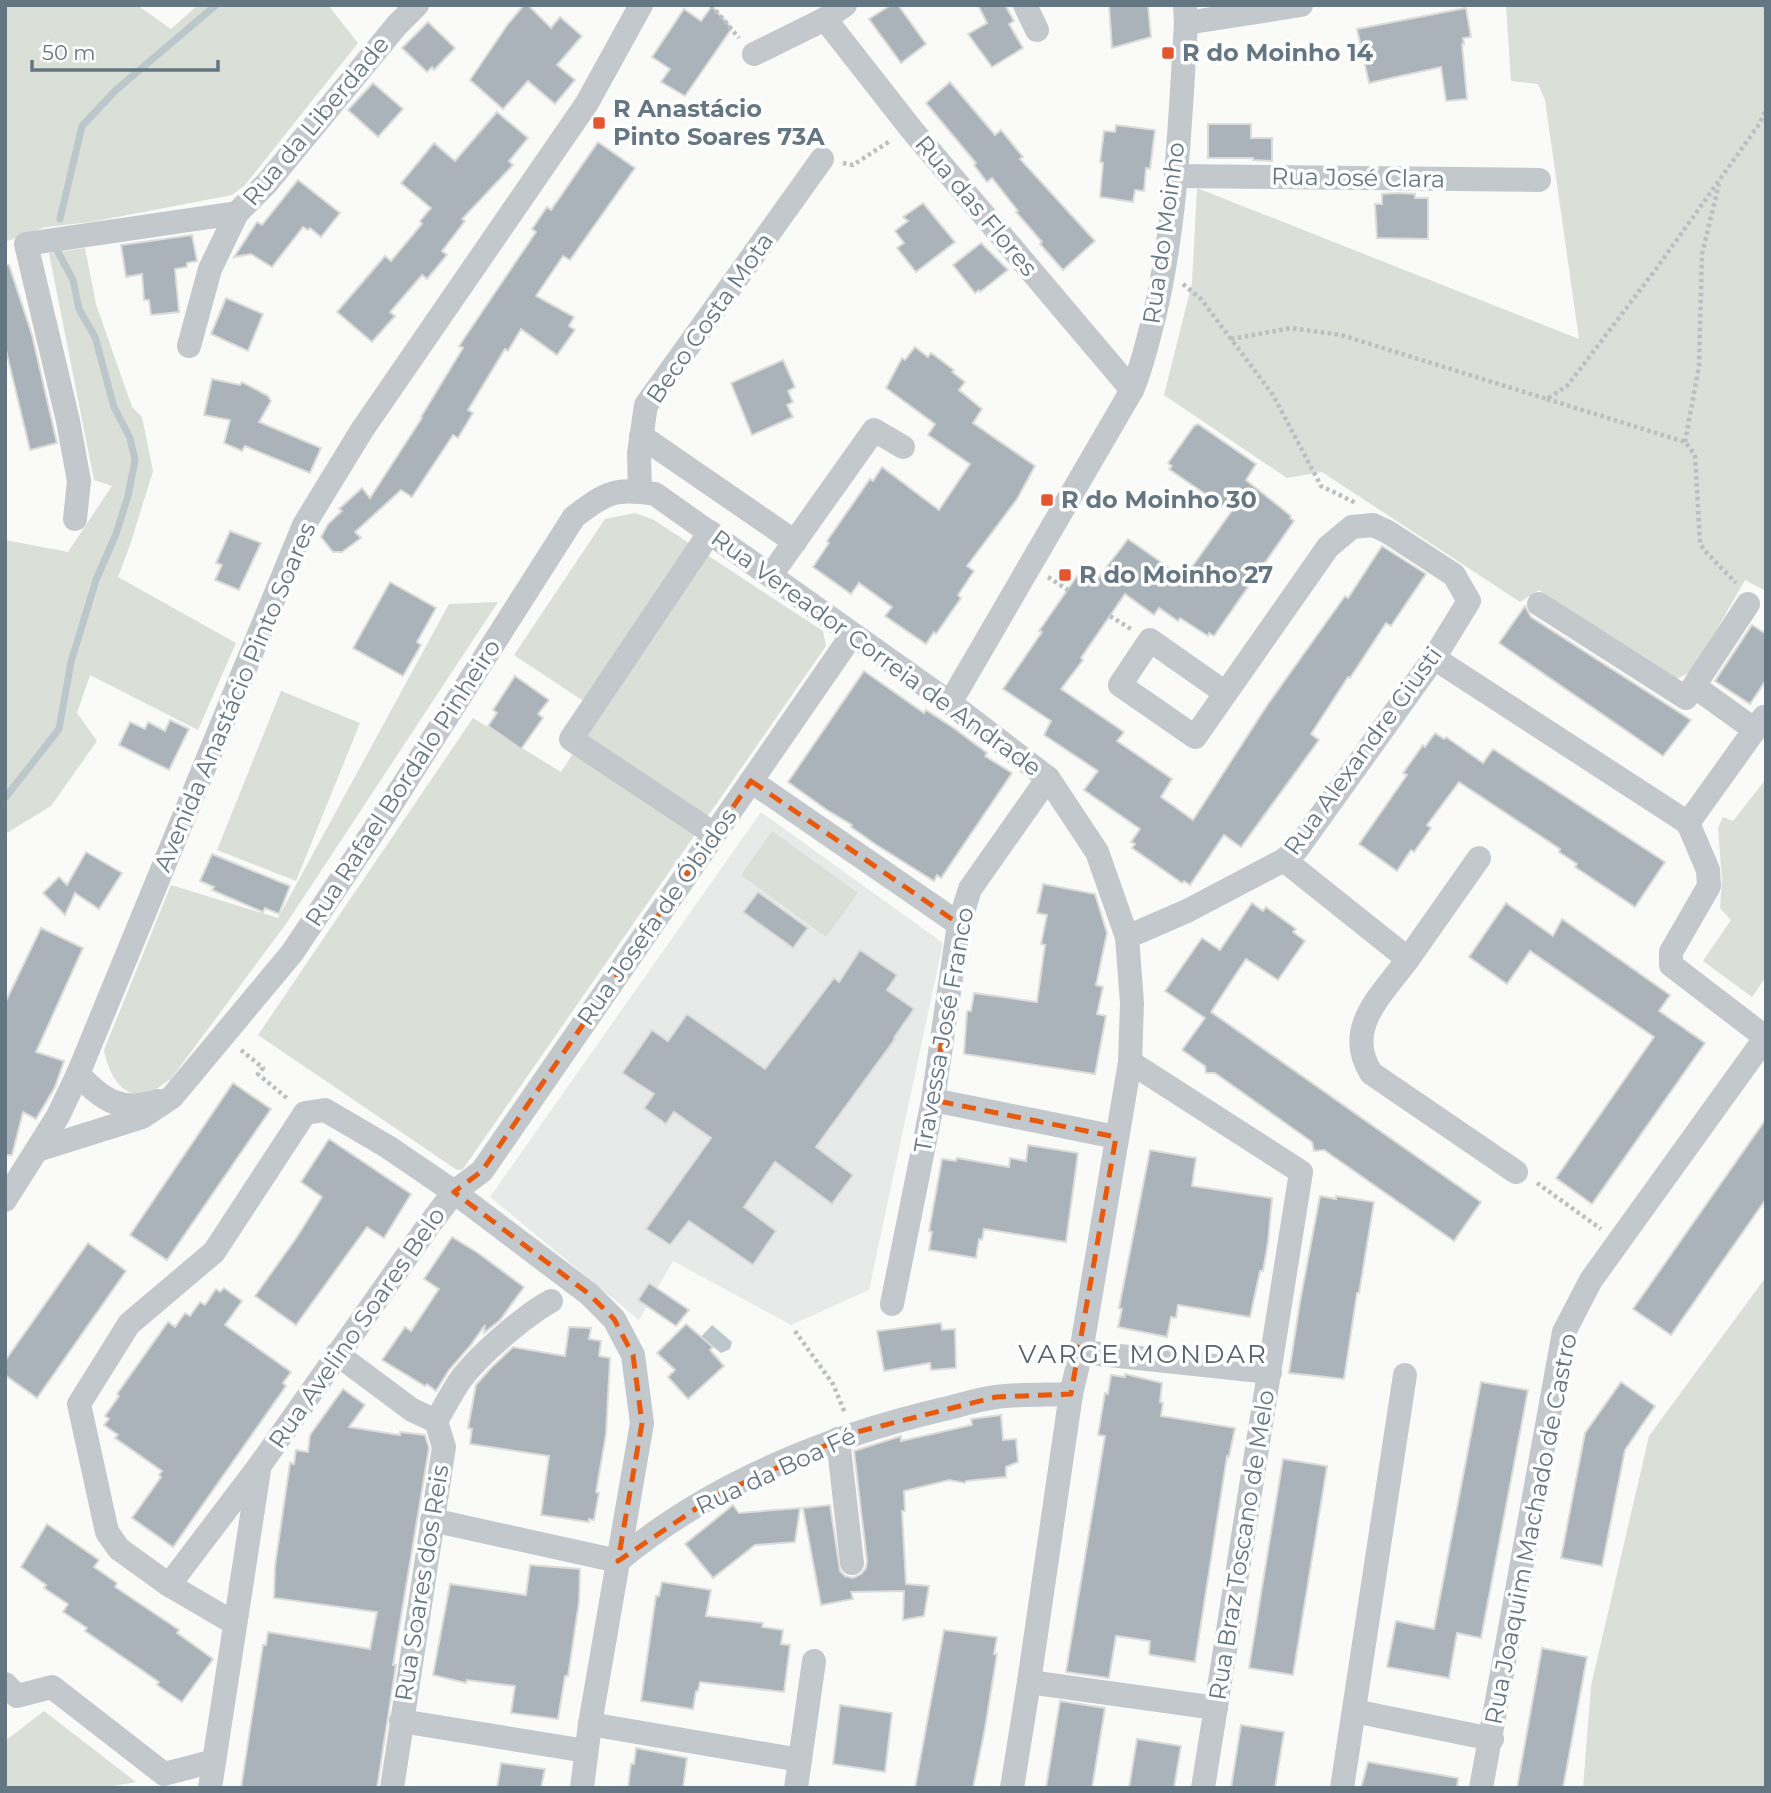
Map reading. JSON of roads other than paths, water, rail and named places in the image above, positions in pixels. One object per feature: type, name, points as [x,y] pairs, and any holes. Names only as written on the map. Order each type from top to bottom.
[{"type":"street","name":"Rua da Liberdade","points":[[75,519],[79,481],[26,244],[237,213],[267,183],[397,25],[417,5]]},
{"type":"street","name":"Avenida Anastácio Pinto Soares","points":[[5,1200],[62,1107],[78,1074],[303,525],[362,430],[587,103],[641,5]]},
{"type":"street","points":[[1025,5],[1037,30]]},
{"type":"street","points":[[1186,14],[1300,5]]},
{"type":"street","name":"Rua das Flores","points":[[754,54],[835,12],[912,130],[1132,390]]},
{"type":"street","name":"Rua do Moinho","points":[[950,703],[1132,390],[1141,368],[1161,284],[1177,176],[1186,14]]},
{"type":"street","name":"Beco Costa Mota","points":[[640,491],[639,453],[646,405],[822,159]]},
{"type":"street","name":"Rua José Clara","points":[[1177,176],[1539,180]]},
{"type":"street","points":[[189,346],[210,269],[237,213]]},
{"type":"street","points":[[771,575],[874,430],[904,447]]},
{"type":"street","points":[[641,436],[795,542]]},
{"type":"street","name":"Rua Rafael Bordalo Pinheiro","points":[[37,1150],[142,1117],[172,1097],[292,953],[385,814],[574,517],[604,495],[631,489],[640,491]]},
{"type":"street","name":"Rua Vereador Correia de Andrade","points":[[640,491],[655,494],[710,532],[950,703],[1048,778],[1097,852],[1126,937],[1132,1003],[1130,1062],[1081,1352],[1071,1394],[1030,1682],[1012,1788]]},
{"type":"street","name":"Rua Alexandre Giusti","points":[[1126,937],[1187,911],[1284,860],[1297,849],[1434,658],[1469,601],[1454,575],[1388,532],[1373,525],[1352,527],[1328,547],[1224,692]]},
{"type":"street","points":[[710,532],[571,739],[714,834]]},
{"type":"street","points":[[1539,604],[1686,698],[1748,604]]},
{"type":"street","name":"Rua Josefa de Óbidos","points":[[454,1192],[482,1171],[852,635]]},
{"type":"street","points":[[1434,658],[1688,823],[1707,870],[1709,886],[1671,952],[1671,965],[1766,1037]]},
{"type":"street","points":[[1688,823],[1760,724],[1694,686]]},
{"type":"street","name":"Travessa José Franco","points":[[892,1304],[933,1100],[959,924],[970,889],[1048,778]]},
{"type":"street","points":[[751,781],[959,924]]},
{"type":"street","points":[[1479,858],[1361,1027],[1359,1045],[1363,1060],[1371,1073],[1516,1172]]},
{"type":"street","points":[[1284,860],[1408,959]]},
{"type":"street","name":"Rua Joaquim Machado de Castro","points":[[1481,1788],[1564,1332],[1591,1280],[1766,1037]]},
{"type":"street","name":"Rua Braz Toscano de Melo","points":[[1130,1062],[1301,1172],[1203,1788]]},
{"type":"street","points":[[78,1074],[96,1093],[112,1103],[152,1103],[172,1097]]},
{"type":"street","points":[[96,1093],[74,1098],[62,1107],[81,1125],[104,1130]]},
{"type":"street","points":[[933,1100],[1116,1137]]},
{"type":"street","points":[[234,1623],[169,1585],[119,1549],[107,1532],[79,1404],[129,1324],[214,1252],[314,1111],[388,1147],[454,1192],[589,1294],[614,1319],[633,1355],[642,1423],[590,1724],[582,1788]]},
{"type":"street","name":"Rua Avelino Soares Belo","points":[[169,1585],[260,1465],[454,1192]]},
{"type":"street","points":[[337,1354],[412,1410],[436,1421],[462,1379],[497,1343],[537,1309],[551,1301]]},
{"type":"street","points":[[1081,1352],[1270,1372]]},
{"type":"street","points":[[1342,1788],[1405,1375]]},
{"type":"street","name":"Rua da Boa Fé","points":[[618,1561],[642,1541],[715,1496],[796,1456],[845,1436],[896,1420],[996,1397],[1071,1394]]},
{"type":"street","name":"Rua Soares dos Reis","points":[[392,1788],[444,1447],[436,1421]]},
{"type":"street","points":[[845,1436],[852,1563]]},
{"type":"street","name":"Rua Avelino Soares Belo","points":[[209,1788],[260,1465]]},
{"type":"street","points":[[432,1521],[618,1561]]},
{"type":"street","points":[[796,1788],[814,1661]]},
{"type":"street","points":[[1030,1682],[1216,1708]]},
{"type":"street","points":[[5,1684],[17,1696],[52,1687],[164,1774],[214,1761]]},
{"type":"street","points":[[1354,1711],[1492,1739]]},
{"type":"street","points":[[401,1721],[586,1751]]},
{"type":"street","points":[[590,1724],[800,1760]]},
{"type":"waterway","points":[[60,219],[82,126],[116,90],[216,5]]},
{"type":"waterway","points":[[5,798],[59,729],[71,662],[96,580],[116,534],[128,496],[135,460],[130,438],[114,407],[95,337],[79,309],[73,280],[58,252]]},
{"type":"place","name":"R do Moinho 14","points":[[1168,53]]},
{"type":"place","name":"R Anastácio Pinto Soares 73A","points":[[599,123]]},
{"type":"place","name":"R do Moinho 30","points":[[1047,500]]},
{"type":"place","name":"R do Moinho 27","points":[[1065,575]]},
{"type":"district","name":"VARGE MONDAR","points":[[1143,1354]]}]
